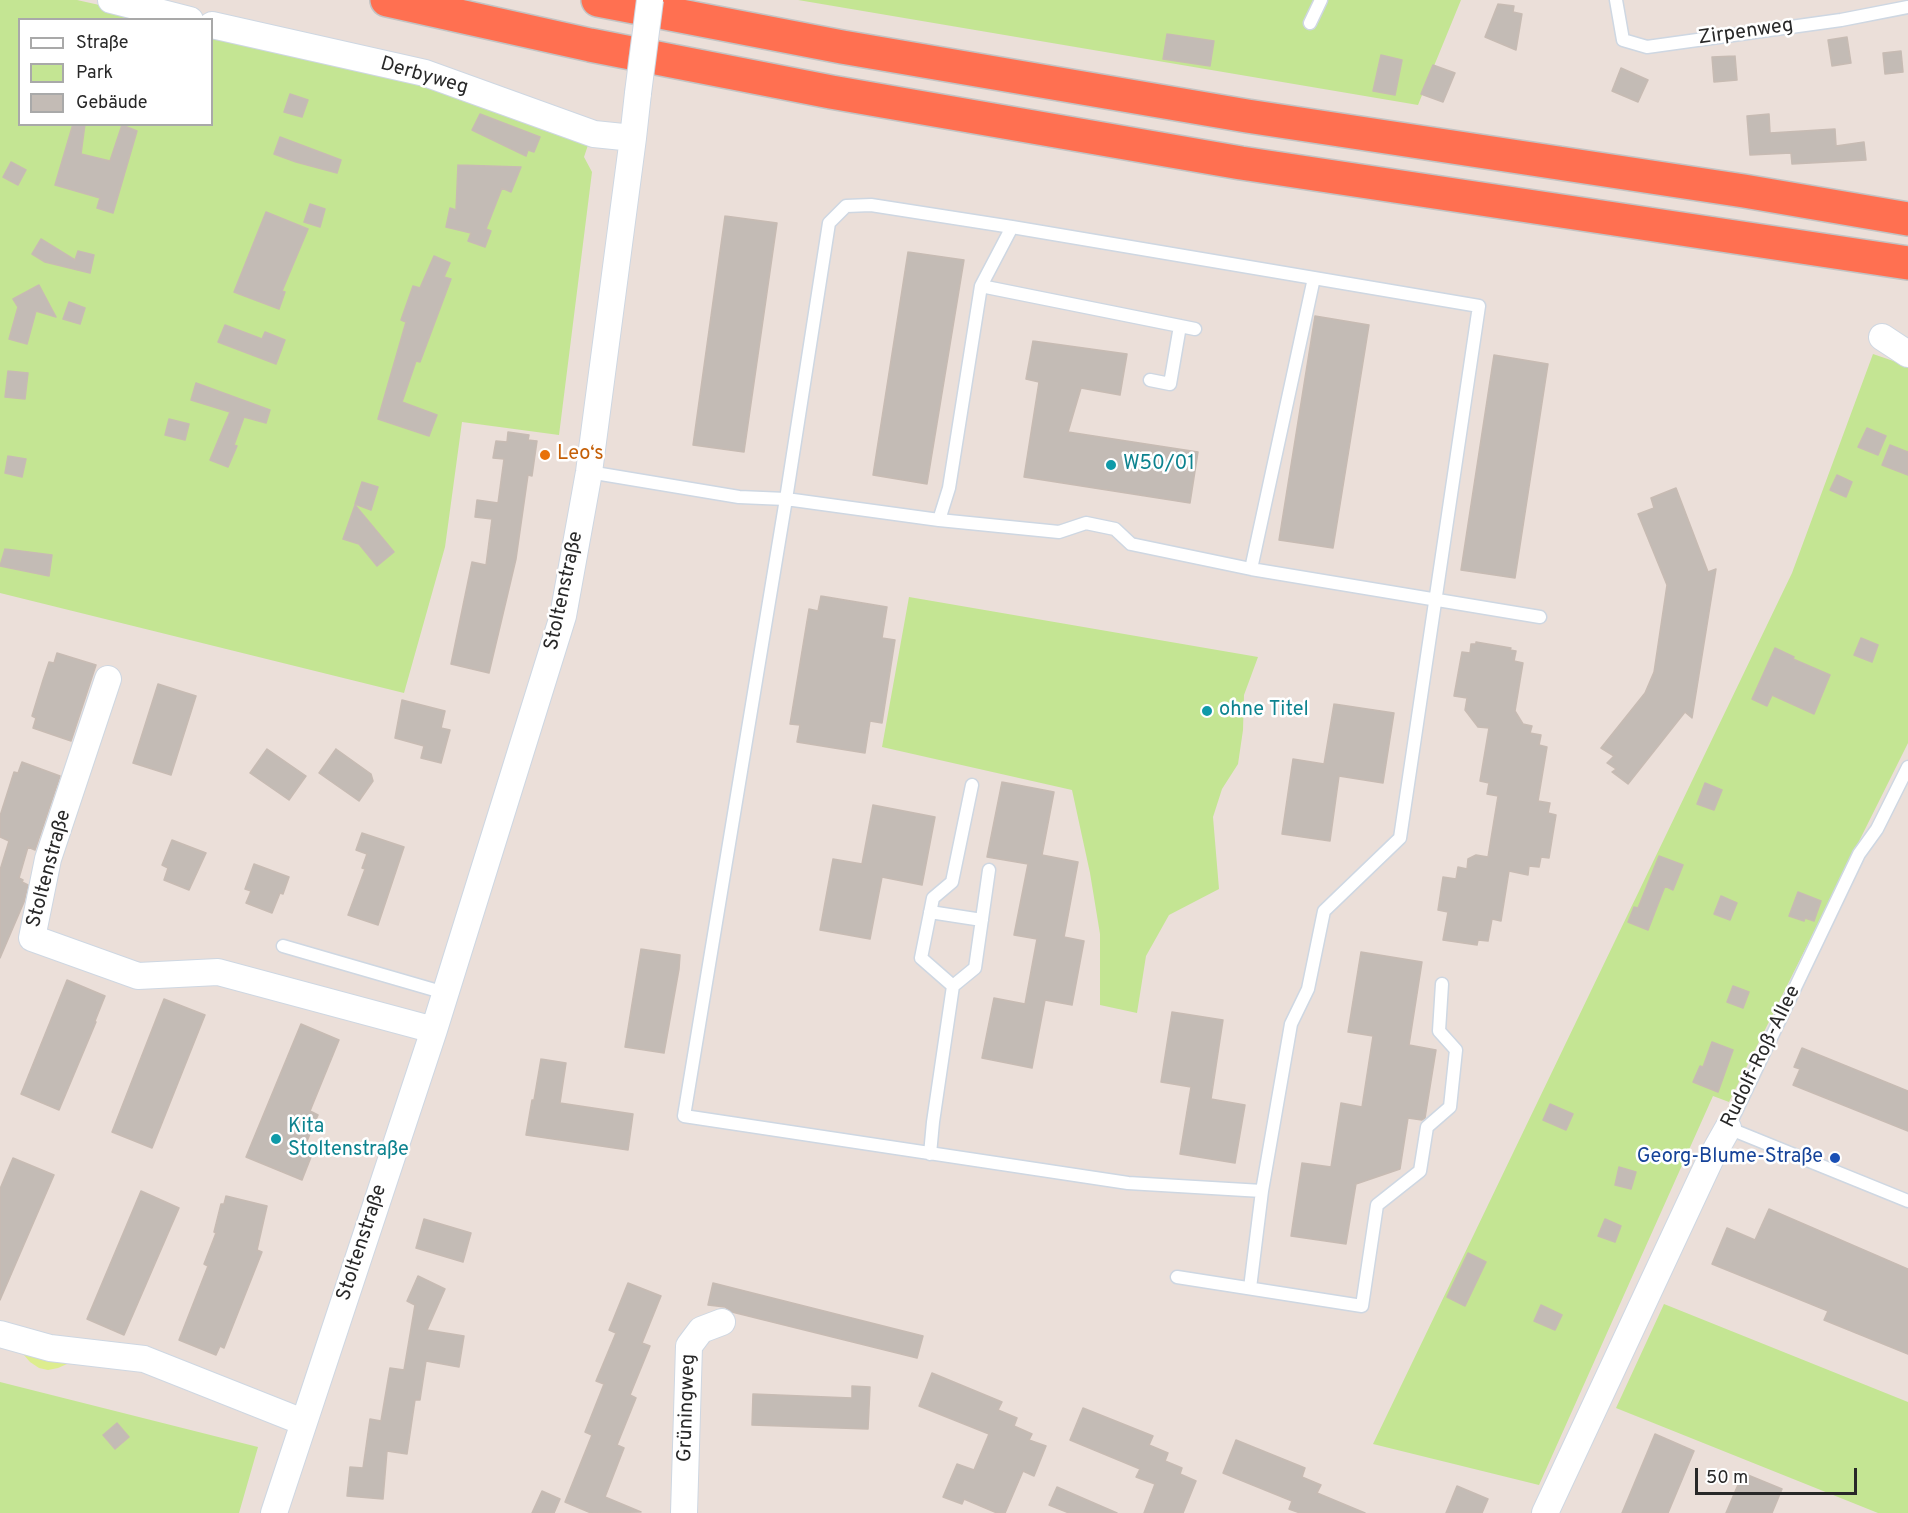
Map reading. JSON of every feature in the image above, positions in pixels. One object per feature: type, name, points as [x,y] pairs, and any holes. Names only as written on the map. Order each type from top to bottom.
[{"type":"highway","points":[[387,0],[590,45],[831,92],[1171,151],[1908,263]]},
{"type":"highway","points":[[598,0],[842,47],[1246,116],[1744,191],[1908,219]]},
{"type":"street","points":[[111,0],[182,18]]},
{"type":"street","name":"Stoltenstraße","points":[[274,1513],[446,993],[563,616],[589,472],[650,0]]},
{"type":"street","name":"Derbyweg","points":[[213,25],[425,73],[594,134],[633,138]]},
{"type":"street","points":[[1882,337],[1908,354]]},
{"type":"street","name":"Stoltenstraße","points":[[108,679],[48,859],[32,938],[138,975],[218,972],[434,1030]]},
{"type":"street","name":"Rudolf-Roß-Allee","points":[[1545,1513],[1710,1160],[1728,1128]]},
{"type":"street","name":"Grüningweg","points":[[684,1513],[689,1346],[701,1330],[722,1322]]},
{"type":"street","points":[[0,1334],[50,1347],[144,1359],[303,1422]]},
{"type":"lane","points":[[1310,23],[1321,0]]},
{"type":"lane","name":"Zirpenweg","points":[[1616,0],[1623,40],[1647,47],[1841,20],[1908,7]]},
{"type":"lane","points":[[1250,1288],[1262,1191],[1291,1024],[1308,989],[1324,911],[1400,838],[1479,306],[1012,227],[871,205],[846,206],[829,223],[684,1116],[1128,1183],[1262,1191]]},
{"type":"lane","points":[[939,520],[949,488],[981,286],[1012,227]]},
{"type":"lane","points":[[1251,569],[1314,278]]},
{"type":"lane","points":[[981,286],[1195,329]]},
{"type":"lane","points":[[1150,380],[1170,384],[1180,326]]},
{"type":"lane","points":[[589,472],[739,497],[786,499],[939,520],[1059,532],[1086,523],[1115,529],[1131,544],[1251,569],[1540,617]]},
{"type":"lane","name":"Rudolf-Roß-Allee","points":[[1728,1128],[1859,854],[1877,829],[1908,767]]},
{"type":"lane","points":[[953,986],[921,958],[933,898],[952,882],[972,785]]},
{"type":"lane","points":[[930,1154],[953,986],[975,968],[989,870]]},
{"type":"lane","points":[[930,912],[982,920]]},
{"type":"lane","points":[[283,946],[446,993]]},
{"type":"lane","points":[[1178,1277],[1362,1306],[1377,1205],[1420,1171],[1427,1127],[1450,1107],[1456,1050],[1439,1031],[1442,984]]},
{"type":"lane","points":[[1728,1128],[1908,1201]]},
{"type":"green space","points":[[0,0],[77,0],[158,18],[18,18],[18,126],[213,126],[213,31],[427,80],[589,142],[584,157],[592,172],[559,435],[462,422],[445,547],[404,693],[0,593]]},
{"type":"green space","points":[[798,0],[1461,0],[1418,105]]},
{"type":"green space","points":[[1873,354],[1908,366],[1908,743],[1729,1102],[1713,1096],[1539,1485],[1373,1444],[1792,573]]},
{"type":"green space","points":[[909,597],[1258,657],[1244,695],[1243,730],[1238,764],[1222,789],[1213,817],[1219,889],[1169,915],[1146,956],[1137,1013],[1100,1005],[1100,934],[1090,873],[1072,790],[882,747]]},
{"type":"green space","points":[[1664,1304],[1908,1402],[1908,1513],[1878,1513],[1616,1408]]},
{"type":"green space","points":[[20,1345],[74,1357],[67,1364],[58,1368],[48,1370],[39,1368],[23,1354]]},
{"type":"green space","points":[[0,1382],[258,1447],[239,1513],[0,1513]]},
{"type":"building","points":[[1498,4],[1514,6],[1513,12],[1522,14],[1516,50],[1485,37]]},
{"type":"building","points":[[1167,34],[1214,41],[1210,66],[1163,59]]},
{"type":"building","points":[[1847,37],[1851,63],[1832,66],[1828,40]]},
{"type":"building","points":[[1901,51],[1903,72],[1885,74],[1883,53]]},
{"type":"building","points":[[1381,55],[1402,60],[1395,95],[1373,91]]},
{"type":"building","points":[[1735,56],[1737,80],[1714,82],[1712,57]]},
{"type":"building","points":[[1433,65],[1455,73],[1443,102],[1421,94]]},
{"type":"building","points":[[1621,68],[1648,80],[1638,102],[1612,91]]},
{"type":"building","points":[[290,94],[308,100],[302,117],[284,112]]},
{"type":"building","points":[[480,114],[540,137],[534,152],[528,150],[526,156],[472,130]]},
{"type":"building","points":[[1769,114],[1770,133],[1835,129],[1836,146],[1864,142],[1866,160],[1792,164],[1791,153],[1750,155],[1747,116]]},
{"type":"building","points":[[72,126],[85,126],[81,154],[110,161],[122,126],[137,131],[113,213],[97,208],[100,198],[55,185]]},
{"type":"building","points":[[280,137],[341,160],[337,173],[274,154]]},
{"type":"building","points":[[11,162],[26,170],[18,185],[3,177]]},
{"type":"building","points":[[458,165],[521,167],[511,192],[502,188],[486,229],[491,231],[485,247],[468,241],[471,233],[446,227],[450,208],[456,210]]},
{"type":"building","points":[[310,204],[325,209],[320,227],[304,222]]},
{"type":"building","points":[[266,212],[308,229],[282,291],[285,292],[279,309],[234,292]]},
{"type":"building","points":[[725,216],[777,223],[744,452],[693,445]]},
{"type":"building","points":[[41,239],[75,260],[78,251],[94,255],[90,273],[45,262],[32,254]]},
{"type":"building","points":[[908,252],[964,260],[927,484],[873,475]]},
{"type":"building","points":[[434,256],[450,263],[444,277],[451,279],[420,362],[416,361],[402,402],[437,415],[429,436],[378,419],[406,322],[401,320],[413,286],[420,288]]},
{"type":"building","points":[[39,285],[56,317],[36,311],[27,344],[9,339],[18,307],[13,299]]},
{"type":"building","points":[[69,302],[85,308],[80,324],[63,319]]},
{"type":"building","points":[[1315,316],[1369,325],[1333,548],[1279,540]]},
{"type":"building","points":[[225,325],[262,339],[265,332],[285,340],[276,364],[218,342]]},
{"type":"building","name":"W50/01","points":[[1033,341],[1127,354],[1120,395],[1081,388],[1068,432],[1198,452],[1190,503],[1024,477],[1039,382],[1026,379]]},
{"type":"building","points":[[1494,355],[1548,364],[1515,578],[1461,570]]},
{"type":"building","points":[[8,371],[28,373],[25,399],[5,397]]},
{"type":"building","points":[[196,383],[270,410],[266,423],[244,417],[234,445],[237,446],[228,467],[210,460],[230,412],[191,400]]},
{"type":"building","points":[[169,419],[189,424],[185,440],[165,435]]},
{"type":"building","points":[[1867,428],[1886,436],[1878,455],[1858,447]]},
{"type":"building","points":[[508,432],[529,435],[528,440],[537,441],[532,476],[528,475],[516,559],[489,673],[451,664],[472,562],[486,565],[492,519],[475,517],[477,500],[498,503],[504,459],[493,458],[496,441],[507,442]]},
{"type":"building","points":[[1890,445],[1908,452],[1908,475],[1882,465]]},
{"type":"building","points":[[8,456],[26,459],[22,477],[5,473]]},
{"type":"building","points":[[1837,475],[1852,482],[1846,497],[1830,490]]},
{"type":"building","points":[[362,482],[378,487],[371,510],[355,504]]},
{"type":"building","points":[[1676,488],[1708,572],[1716,569],[1692,718],[1685,712],[1628,784],[1612,772],[1616,769],[1607,763],[1614,756],[1601,748],[1645,693],[1654,672],[1667,585],[1638,514],[1654,508],[1651,498]]},
{"type":"building","points":[[355,505],[394,552],[377,566],[359,544],[343,539]]},
{"type":"building","points":[[5,549],[52,555],[49,576],[0,566]]},
{"type":"building","points":[[821,596],[887,607],[882,638],[895,640],[882,723],[870,721],[865,753],[797,742],[800,725],[790,724],[809,609],[818,611]]},
{"type":"building","points":[[1861,638],[1878,645],[1872,662],[1854,655]]},
{"type":"building","points":[[1476,642],[1511,648],[1510,650],[1516,651],[1514,661],[1523,663],[1515,711],[1523,724],[1532,726],[1530,733],[1541,735],[1539,745],[1547,747],[1538,801],[1550,803],[1548,813],[1556,815],[1549,858],[1541,857],[1539,867],[1529,866],[1528,875],[1509,871],[1501,921],[1492,919],[1488,941],[1478,940],[1477,945],[1443,940],[1448,912],[1438,910],[1443,877],[1456,879],[1458,867],[1467,869],[1468,859],[1476,855],[1488,857],[1498,796],[1487,794],[1489,783],[1480,781],[1489,728],[1478,727],[1465,710],[1467,698],[1454,696],[1462,652],[1470,653],[1471,644],[1476,644]]},
{"type":"building","points":[[1775,648],[1794,657],[1793,659],[1830,675],[1814,714],[1772,695],[1767,706],[1752,699]]},
{"type":"building","points":[[57,653],[96,665],[71,741],[33,728],[36,718],[32,716],[43,680],[49,662],[54,663]]},
{"type":"building","points":[[158,684],[196,696],[171,775],[133,763]]},
{"type":"building","points":[[402,700],[445,711],[441,728],[450,730],[441,763],[421,758],[424,746],[395,738]]},
{"type":"building","points":[[1334,704],[1394,713],[1383,783],[1339,776],[1330,841],[1282,834],[1293,759],[1324,764]]},
{"type":"building","points":[[267,749],[306,776],[289,800],[250,773]]},
{"type":"building","points":[[336,749],[371,774],[373,781],[359,801],[319,773]]},
{"type":"building","points":[[22,762],[60,776],[35,850],[28,847],[19,878],[28,885],[24,902],[0,958],[0,870],[9,841],[0,837],[0,816],[14,772],[18,773]]},
{"type":"building","points":[[1002,782],[1054,792],[1042,855],[1078,862],[1064,937],[1084,941],[1072,1005],[1045,1000],[1032,1068],[982,1058],[994,998],[1025,1004],[1037,939],[1014,935],[1028,864],[987,857]]},
{"type":"building","points":[[1705,783],[1722,790],[1714,810],[1697,804]]},
{"type":"building","points":[[873,805],[935,817],[922,885],[882,877],[870,939],[820,930],[833,859],[862,864]]},
{"type":"building","points":[[362,833],[404,847],[378,925],[348,915],[365,869],[362,868],[367,854],[356,850]]},
{"type":"building","points":[[172,840],[206,853],[189,890],[164,880],[168,868],[162,865]]},
{"type":"building","points":[[1659,856],[1683,865],[1673,890],[1665,886],[1648,930],[1628,922],[1634,907],[1638,908]]},
{"type":"building","points":[[254,864],[289,877],[283,894],[280,893],[272,913],[246,903],[251,891],[245,889]]},
{"type":"building","points":[[1798,892],[1821,901],[1814,921],[1805,918],[1804,921],[1789,916]]},
{"type":"building","points":[[1721,896],[1737,903],[1730,920],[1714,914]]},
{"type":"building","points":[[641,949],[680,955],[664,1053],[625,1047]]},
{"type":"building","points":[[1361,952],[1422,962],[1409,1045],[1436,1050],[1425,1118],[1422,1120],[1408,1118],[1400,1169],[1356,1184],[1346,1244],[1291,1236],[1302,1163],[1331,1167],[1341,1103],[1362,1107],[1373,1036],[1348,1032]]},
{"type":"building","points":[[67,980],[105,996],[59,1110],[21,1094]]},
{"type":"building","points":[[1733,986],[1749,992],[1743,1008],[1727,1002]]},
{"type":"building","points":[[164,999],[205,1015],[152,1148],[112,1132]]},
{"type":"building","points":[[1172,1012],[1223,1020],[1211,1099],[1245,1105],[1235,1163],[1180,1154],[1191,1087],[1161,1082]]},
{"type":"building","points":[[301,1024],[339,1040],[310,1111],[318,1115],[302,1153],[311,1157],[302,1180],[246,1157]]},
{"type":"building","points":[[1712,1042],[1733,1050],[1718,1092],[1693,1082],[1700,1066],[1703,1067]]},
{"type":"building","points":[[1802,1048],[1908,1091],[1908,1131],[1793,1085],[1800,1069],[1794,1067]]},
{"type":"building","points":[[541,1059],[566,1063],[560,1103],[633,1114],[628,1150],[526,1135]]},
{"type":"building","points":[[1550,1104],[1573,1114],[1566,1130],[1543,1120]]},
{"type":"building","points":[[13,1158],[54,1175],[0,1300],[0,1189]]},
{"type":"building","points":[[1619,1167],[1636,1172],[1631,1189],[1615,1185]]},
{"type":"building","points":[[141,1191],[179,1208],[124,1335],[87,1319]]},
{"type":"building","points":[[226,1196],[267,1206],[257,1250],[262,1252],[224,1348],[220,1346],[216,1355],[179,1340],[208,1266],[204,1264],[216,1233],[214,1232],[221,1204],[224,1204]]},
{"type":"building","points":[[1769,1209],[1908,1269],[1908,1354],[1824,1320],[1828,1311],[1712,1264],[1727,1228],[1755,1240]]},
{"type":"building","points":[[424,1219],[471,1233],[463,1262],[416,1248]]},
{"type":"building","points":[[1605,1219],[1621,1226],[1615,1242],[1598,1236]]},
{"type":"building","points":[[1468,1253],[1486,1262],[1465,1306],[1447,1297]]},
{"type":"building","points":[[418,1276],[445,1289],[427,1330],[464,1336],[459,1367],[426,1361],[420,1400],[415,1400],[407,1454],[387,1451],[383,1499],[347,1496],[350,1467],[363,1468],[370,1419],[381,1421],[390,1368],[404,1370],[415,1305],[407,1301]]},
{"type":"building","points":[[628,1283],[661,1296],[642,1343],[650,1346],[630,1395],[636,1398],[617,1445],[624,1448],[605,1497],[641,1512],[591,1513],[565,1502],[592,1435],[585,1432],[604,1384],[596,1381],[616,1333],[609,1330]]},
{"type":"building","points":[[713,1283],[923,1336],[917,1358],[732,1312],[725,1307],[708,1305]]},
{"type":"building","points":[[1541,1305],[1562,1315],[1555,1330],[1534,1321]]},
{"type":"building","points":[[932,1373],[1002,1402],[998,1410],[1017,1418],[1014,1426],[1032,1434],[1029,1440],[1046,1446],[1034,1476],[1023,1471],[1005,1513],[997,1513],[964,1499],[962,1504],[943,1497],[957,1464],[974,1470],[989,1434],[919,1406]]},
{"type":"building","points":[[852,1386],[870,1387],[868,1429],[752,1425],[753,1394],[852,1398]]},
{"type":"building","points":[[1083,1408],[1153,1436],[1149,1445],[1168,1453],[1165,1461],[1182,1468],[1180,1474],[1196,1481],[1183,1513],[1144,1513],[1155,1484],[1136,1477],[1140,1469],[1070,1440]]},
{"type":"building","points":[[117,1423],[129,1437],[115,1449],[103,1435]]},
{"type":"building","points":[[1655,1434],[1694,1451],[1668,1513],[1622,1513]]},
{"type":"building","points":[[1236,1440],[1305,1468],[1302,1477],[1321,1485],[1317,1493],[1365,1513],[1300,1513],[1289,1509],[1292,1501],[1223,1473]]},
{"type":"building","points":[[1743,1473],[1782,1489],[1772,1513],[1726,1513]]},
{"type":"building","points":[[1457,1486],[1488,1499],[1482,1513],[1446,1513]]},
{"type":"building","points":[[1057,1487],[1117,1513],[1069,1513],[1049,1505]]},
{"type":"building","points":[[542,1491],[560,1499],[554,1513],[532,1513]]},
{"type":"place","name":"Leo‘s","points":[[545,455]]},
{"type":"place","name":"W50/01","points":[[1111,465]]},
{"type":"place","name":"ohne Titel","points":[[1207,711]]},
{"type":"place","name":"Kita Stoltenstraße","points":[[276,1139]]},
{"type":"place","name":"Georg-Blume-Straße","points":[[1835,1158]]}]
